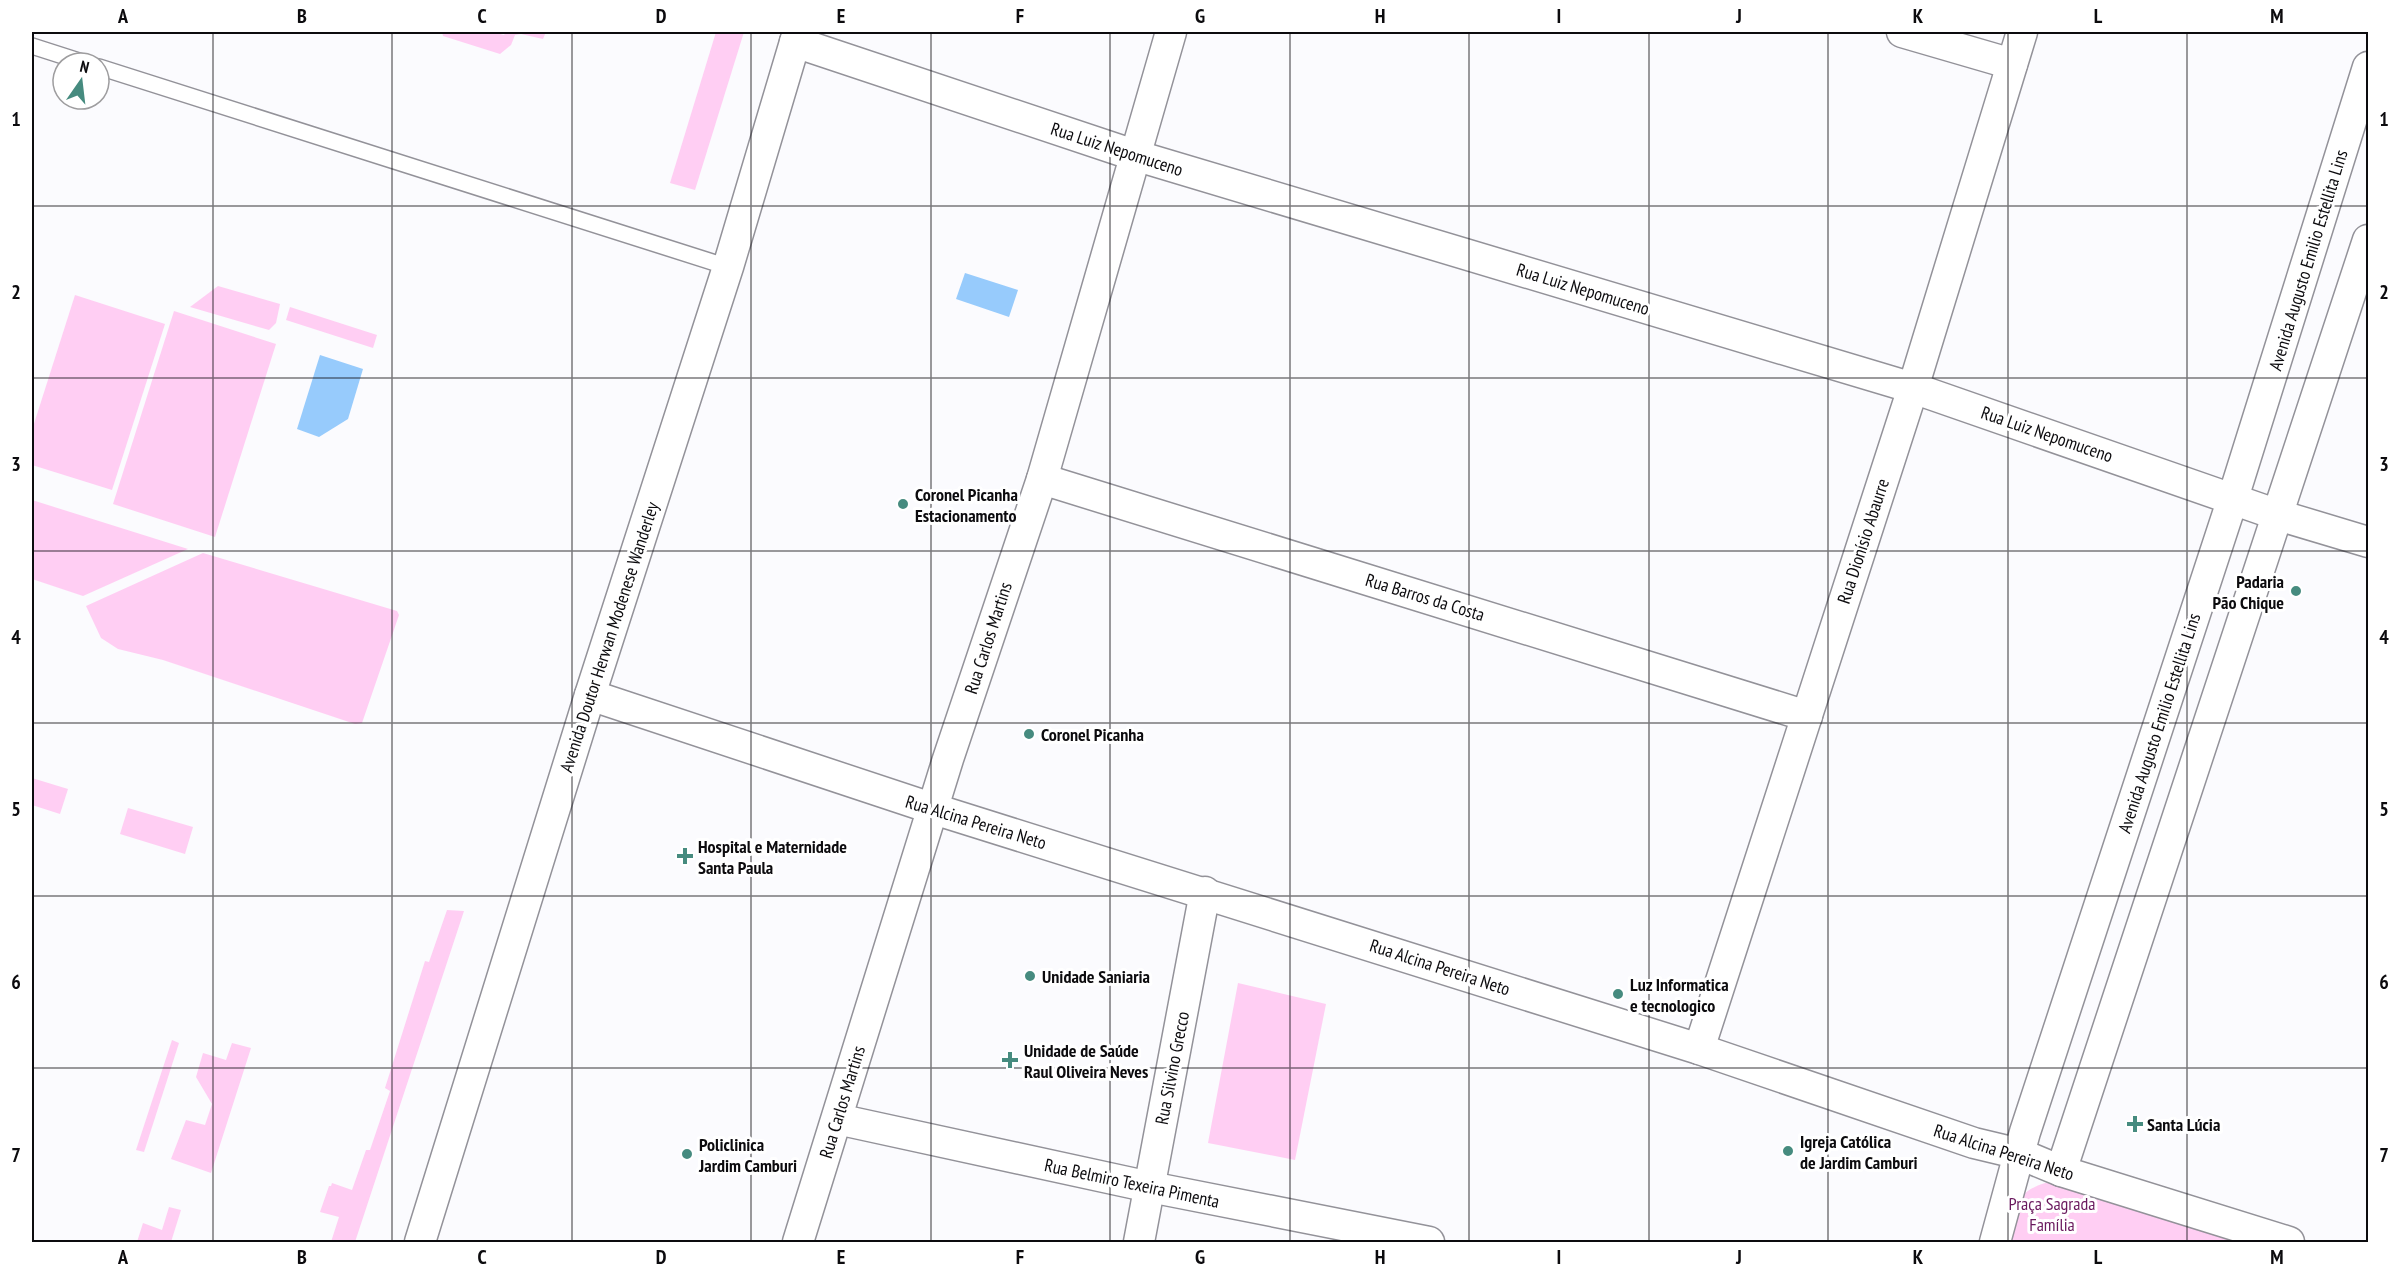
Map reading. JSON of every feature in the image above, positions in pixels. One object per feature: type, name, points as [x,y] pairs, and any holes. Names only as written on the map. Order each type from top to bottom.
[{"type":"street","name":"Rua Carlos Martins","points":[[798,1242],[948,759],[1042,479],[1171,32]]},
{"type":"street","points":[[1902,32],[2012,64]]},
{"type":"street","name":"Rua Dionísio Abaurre","points":[[1699,1049],[1913,388],[2022,32]]},
{"type":"street","name":"Rua Luiz Nepomuceno","points":[[797,37],[1134,155],[1913,388],[2278,515],[2368,543]]},
{"type":"street","name":"Avenida Doutor Herwan Modenese Wanderley","points":[[420,1242],[590,695],[728,267],[797,37]]},
{"type":"street","name":"Avenida Augusto Emilio Estellita Lins","points":[[1995,1242],[2028,1121],[2233,498],[2368,67]]},
{"type":"street","points":[[2061,1171],[2368,240]]},
{"type":"street","name":"Rua Barros da Costa","points":[[1042,479],[1807,716]]},
{"type":"street","name":"Rua Alcina Pereira Neto","points":[[590,695],[934,809],[1205,892],[1699,1049],[1974,1143],[2020,1154],[2061,1171],[2289,1242]]},
{"type":"street","name":"Rua Silvino Grecco","points":[[1139,1242],[1205,892]]},
{"type":"street","name":"Rua Belmiro Texeira Pimenta","points":[[837,1119],[1150,1187],[1429,1242]]},
{"type":"lane","points":[[32,46],[51,52]]},
{"type":"lane","points":[[111,71],[728,267]]},
{"type":"green space","points":[[442,32],[493,32],[504,35],[506,32],[546,32],[543,39],[521,34],[515,35],[511,45],[500,54],[443,36]]},
{"type":"green space","points":[[716,32],[744,32],[695,190],[670,183]]},
{"type":"green space","points":[[218,286],[280,304],[276,323],[269,330],[190,307]]},
{"type":"green space","points":[[75,295],[165,324],[112,490],[32,465],[32,430]]},
{"type":"green space","points":[[290,307],[377,335],[373,348],[286,320]]},
{"type":"green space","points":[[174,311],[276,344],[215,537],[113,504]]},
{"type":"green space","points":[[32,500],[188,549],[83,596],[32,579]]},
{"type":"green space","points":[[203,553],[397,611],[399,615],[362,723],[355,724],[163,660],[118,649],[101,638],[86,606]]},
{"type":"green space","points":[[32,778],[68,789],[60,814],[32,805]]},
{"type":"green space","points":[[128,808],[193,827],[185,854],[120,834]]},
{"type":"green space","points":[[447,910],[464,911],[355,1242],[331,1242],[339,1217],[320,1212],[329,1186],[332,1183],[352,1190],[366,1150],[370,1150],[390,1091],[385,1088],[425,961],[429,962]]},
{"type":"green space","points":[[1238,983],[1326,1004],[1295,1160],[1208,1143]]},
{"type":"green space","points":[[172,1040],[179,1043],[144,1152],[136,1150]]},
{"type":"green space","points":[[232,1043],[251,1048],[211,1173],[171,1159],[186,1120],[205,1125],[212,1104],[196,1077],[203,1053],[226,1060]]},
{"type":"green space","name":"Praça Sagrada Família","points":[[2045,1183],[2060,1184],[2239,1242],[2008,1242],[2017,1205],[2021,1198],[2034,1187]]},
{"type":"green space","points":[[169,1207],[181,1210],[171,1242],[137,1242],[143,1223],[162,1230]]},
{"type":"water","points":[[965,273],[1018,290],[1009,317],[956,299]]},
{"type":"water","points":[[320,355],[363,369],[348,419],[319,437],[297,429]]},
{"type":"place","name":"Coronel Picanha Estacionamento","points":[[903,504]]},
{"type":"place","name":"Padaria Pão Chique","points":[[2296,591]]},
{"type":"place","name":"Coronel Picanha","points":[[1029,734]]},
{"type":"place","name":"Hospital e Maternidade Santa Paula","points":[[685,856]]},
{"type":"place","name":"Unidade Saniaria","points":[[1030,976]]},
{"type":"place","name":"Luz Informatica e tecnologico","points":[[1618,994]]},
{"type":"place","name":"Unidade de Saúde Raul Oliveira Neves","points":[[1010,1060]]},
{"type":"place","name":"Santa Lúcia","points":[[2135,1124]]},
{"type":"place","name":"Igreja Católica de Jardim Camburi","points":[[1788,1151]]},
{"type":"place","name":"Policlinica Jardim Camburi","points":[[687,1154]]}]
